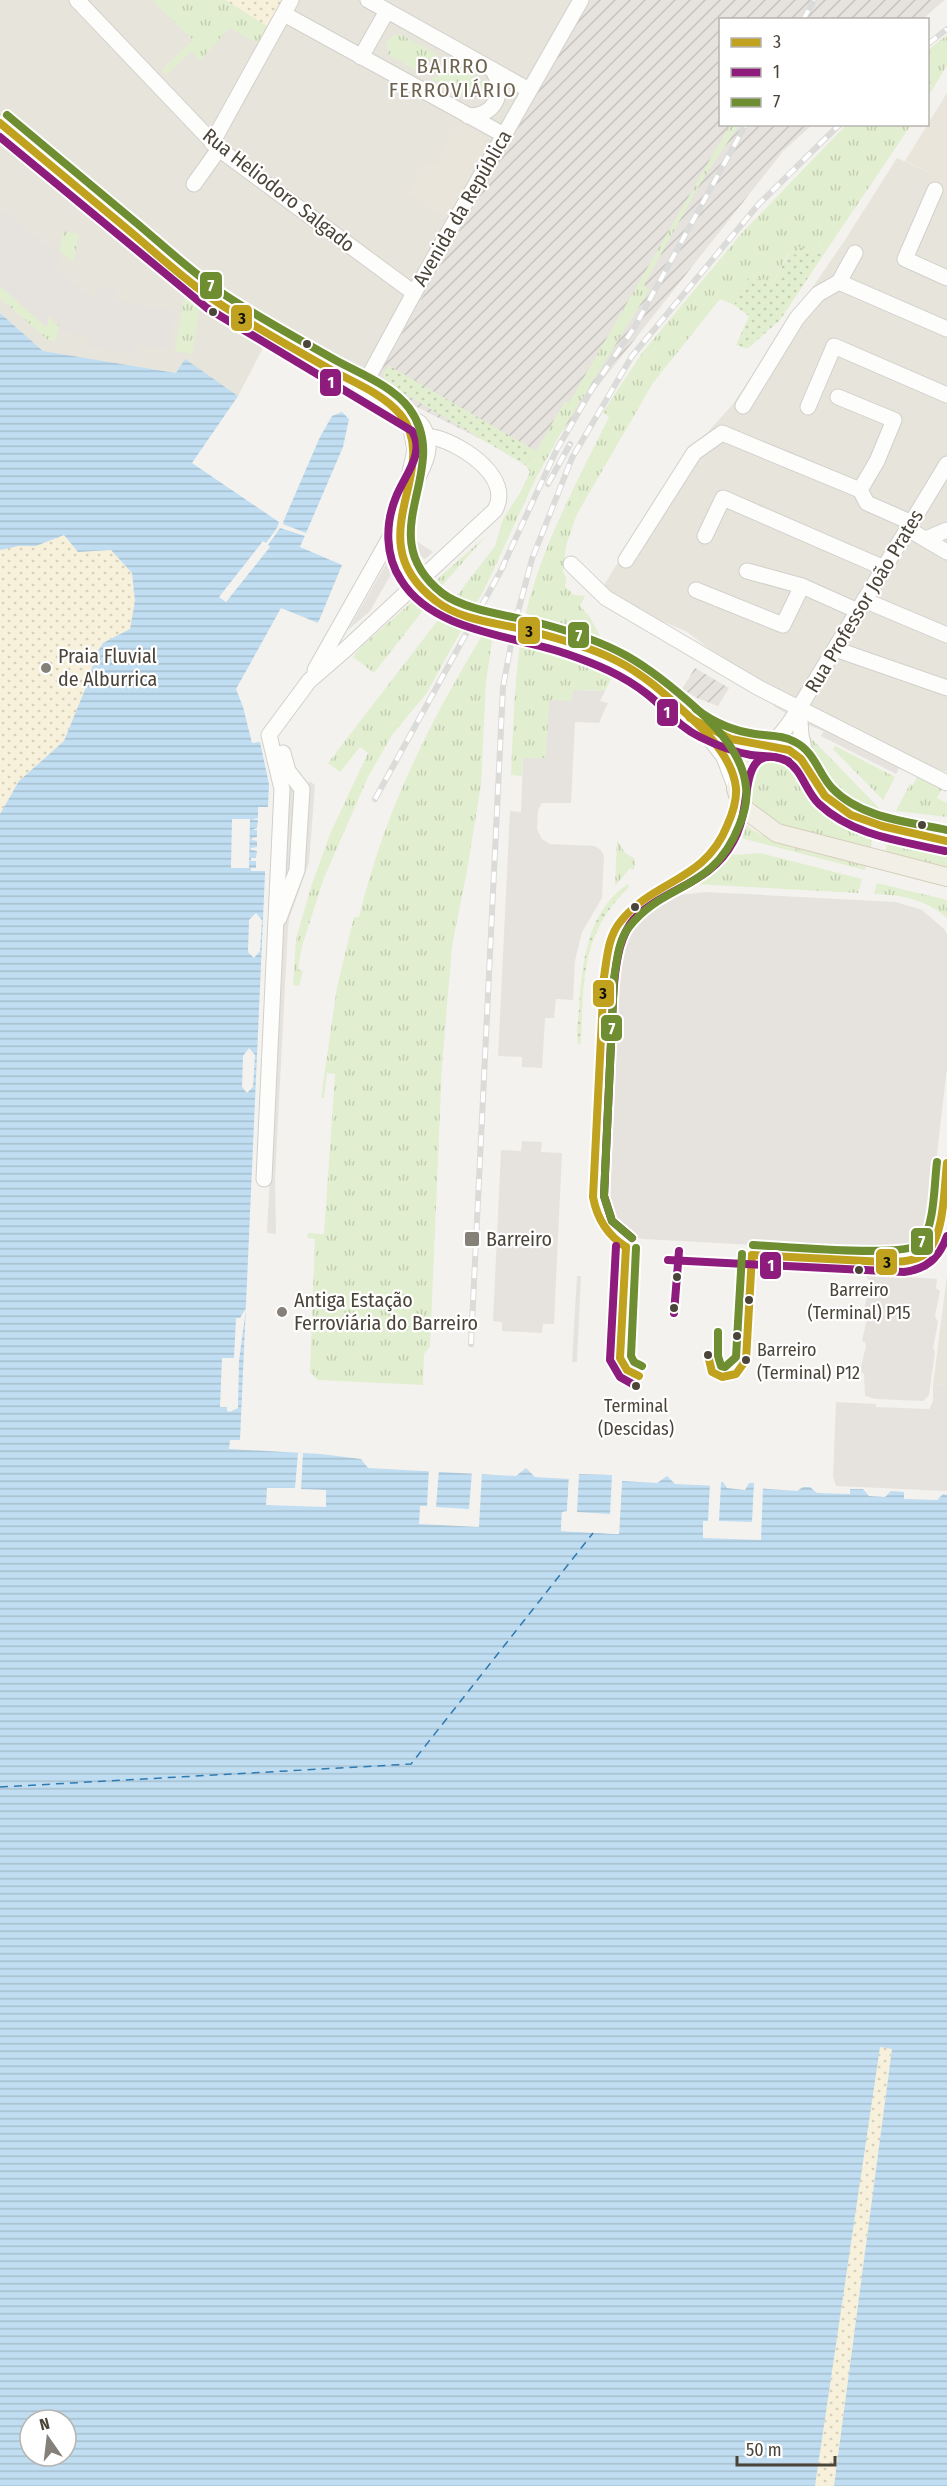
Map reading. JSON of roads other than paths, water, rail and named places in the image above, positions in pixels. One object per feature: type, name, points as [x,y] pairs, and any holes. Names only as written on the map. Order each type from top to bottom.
[{"type":"main road","points":[[947,841],[849,815],[823,795],[804,762],[785,748],[765,745],[756,750],[741,766],[736,789],[741,804],[777,833],[947,877]]},
{"type":"street","name":"Rua Heliodoro Salgado","points":[[77,0],[216,146],[414,293]]},
{"type":"street","points":[[194,184],[291,0]]},
{"type":"street","name":"Avenida da República","points":[[363,387],[581,0]]},
{"type":"street","points":[[361,57],[378,4],[529,90]]},
{"type":"street","points":[[284,14],[504,135]]},
{"type":"street","points":[[468,116],[484,113],[496,102],[499,84],[493,70]]},
{"type":"street","points":[[0,123],[213,299],[260,329],[363,387],[393,407],[420,436],[428,449],[425,463],[404,505],[399,550],[406,570],[418,586],[438,603],[459,612],[556,639],[604,655],[628,667],[654,685],[697,723],[724,757],[736,789]]},
{"type":"street","points":[[935,190],[905,259],[947,278]]},
{"type":"street","points":[[743,406],[797,318],[818,294],[839,282],[855,253]]},
{"type":"street","points":[[839,282],[947,329]]},
{"type":"street","points":[[808,407],[834,346],[947,394]]},
{"type":"street","points":[[837,397],[894,420],[877,461],[860,490]]},
{"type":"street","points":[[626,560],[694,453],[722,433],[860,490],[867,503],[910,526],[947,552]]},
{"type":"street","points":[[309,681],[373,625],[495,510],[499,503],[499,487],[476,459],[446,441],[420,436]]},
{"type":"street","name":"Rua Professor João Prates","points":[[765,745],[779,736],[799,708],[947,464]]},
{"type":"street","points":[[705,536],[723,498],[884,568]]},
{"type":"street","points":[[926,539],[947,530]]},
{"type":"street","points":[[264,1179],[282,789],[269,735],[309,681],[392,534]]},
{"type":"street","points":[[571,564],[606,598],[759,688],[947,783]]},
{"type":"street","points":[[747,571],[802,586],[947,635]]},
{"type":"street","points":[[696,590],[783,625],[802,586]]},
{"type":"street","points":[[835,649],[947,688]]},
{"type":"street","points":[[799,708],[804,754],[809,771]]},
{"type":"street","points":[[697,723],[744,742],[765,745]]},
{"type":"water","points":[[0,313],[43,351],[176,373],[185,359],[238,396],[192,463],[279,522],[284,520],[320,437],[332,416],[342,412],[349,419],[343,447],[300,547],[342,565],[318,623],[281,608],[236,689],[252,743],[260,742],[269,784],[240,1440],[230,1440],[229,1449],[321,1454],[361,1459],[368,1468],[516,1476],[526,1468],[535,1477],[569,1479],[567,1512],[562,1512],[561,1531],[619,1534],[622,1481],[657,1483],[667,1476],[675,1484],[720,1486],[723,1482],[727,1488],[745,1490],[749,1483],[754,1483],[754,1488],[797,1491],[803,1487],[810,1487],[817,1493],[850,1494],[850,1489],[863,1489],[869,1496],[885,1497],[891,1491],[904,1492],[904,1499],[937,1500],[943,1494],[947,1495],[947,2486],[834,2486],[892,2049],[880,2047],[815,2486],[0,2486],[0,814],[19,781],[64,741],[88,682],[96,654],[103,643],[130,629],[135,601],[132,573],[111,550],[78,552],[64,535],[36,546],[19,546],[0,550]]},
{"type":"water","points":[[579,1474],[612,1475],[610,1514],[577,1512]]},
{"type":"railway","points":[[804,18],[814,0]]},
{"type":"railway","points":[[929,43],[947,29]]},
{"type":"railway","points":[[501,570],[557,449],[592,389],[634,328],[745,126]]},
{"type":"railway","points":[[471,1344],[503,687],[515,623],[532,559],[572,458],[632,356],[758,205],[838,126]]},
{"type":"railway","points":[[548,484],[570,444]]},
{"type":"railway","points":[[375,799],[504,565]]},
{"type":"place","name":"Praia Fluvial de Alburrica","points":[[46,668]]},
{"type":"place","name":"Barreiro","points":[[472,1239]]},
{"type":"place","name":"Barreiro (Terminal) P15","points":[[859,1270]]},
{"type":"place","name":"Antiga Estação Ferroviária do Barreiro","points":[[282,1312]]},
{"type":"place","name":"Barreiro (Terminal) P12","points":[[746,1360]]},
{"type":"place","name":"Terminal (Descidas)","points":[[636,1386]]},
{"type":"district","name":"BAIRRO FERROVIÁRIO","points":[[453,78]]}]
